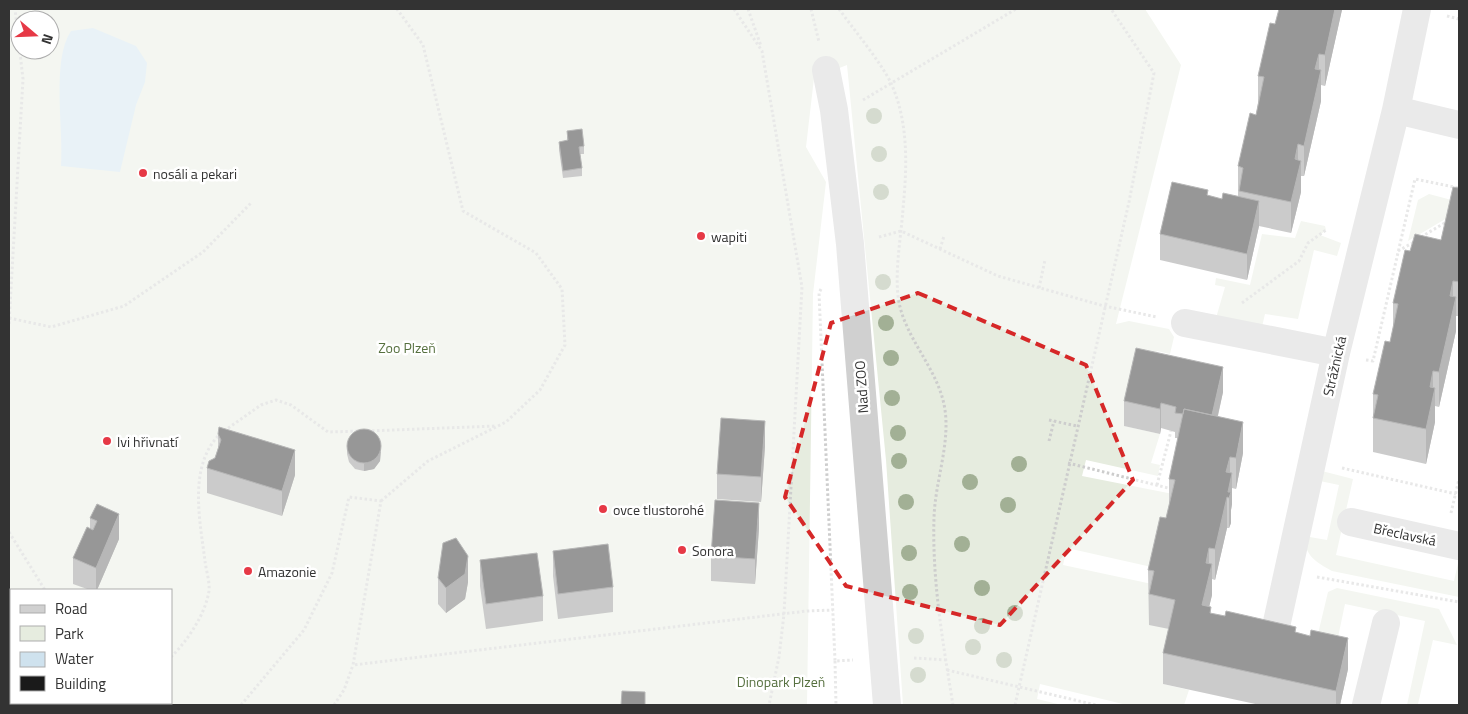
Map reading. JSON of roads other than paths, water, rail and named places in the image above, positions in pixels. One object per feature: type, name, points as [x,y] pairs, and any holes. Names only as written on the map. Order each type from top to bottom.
[{"type":"street","name":"Strážnická","points":[[1277,622],[1336,353],[1396,110],[1417,9]]},
{"type":"street","name":"Nad ZOO","points":[[826,70],[834,110],[850,244],[887,705]]},
{"type":"street","points":[[1396,110],[1459,125]]},
{"type":"street","points":[[1185,323],[1336,353]]},
{"type":"street","name":"Břeclavská","points":[[1351,522],[1459,546]]},
{"type":"street","points":[[1366,705],[1386,623]]},
{"type":"water","points":[[93,28],[136,46],[147,63],[145,82],[136,105],[120,172],[61,166],[61,59],[71,31]]},
{"type":"place","name":"nosáli a pekari","points":[[143,173]]},
{"type":"place","name":"wapiti","points":[[701,236]]},
{"type":"place","name":"lvi hřivnatí","points":[[107,441]]},
{"type":"place","name":"ovce tlustorohé","points":[[603,509]]},
{"type":"place","name":"Sonora","points":[[682,550]]},
{"type":"place","name":"Amazonie","points":[[248,571]]},
{"type":"park label","name":"Zoo Plzeň","points":[[407,347]]},
{"type":"park label","name":"Dinopark Plzeň","points":[[781,681]]}]
